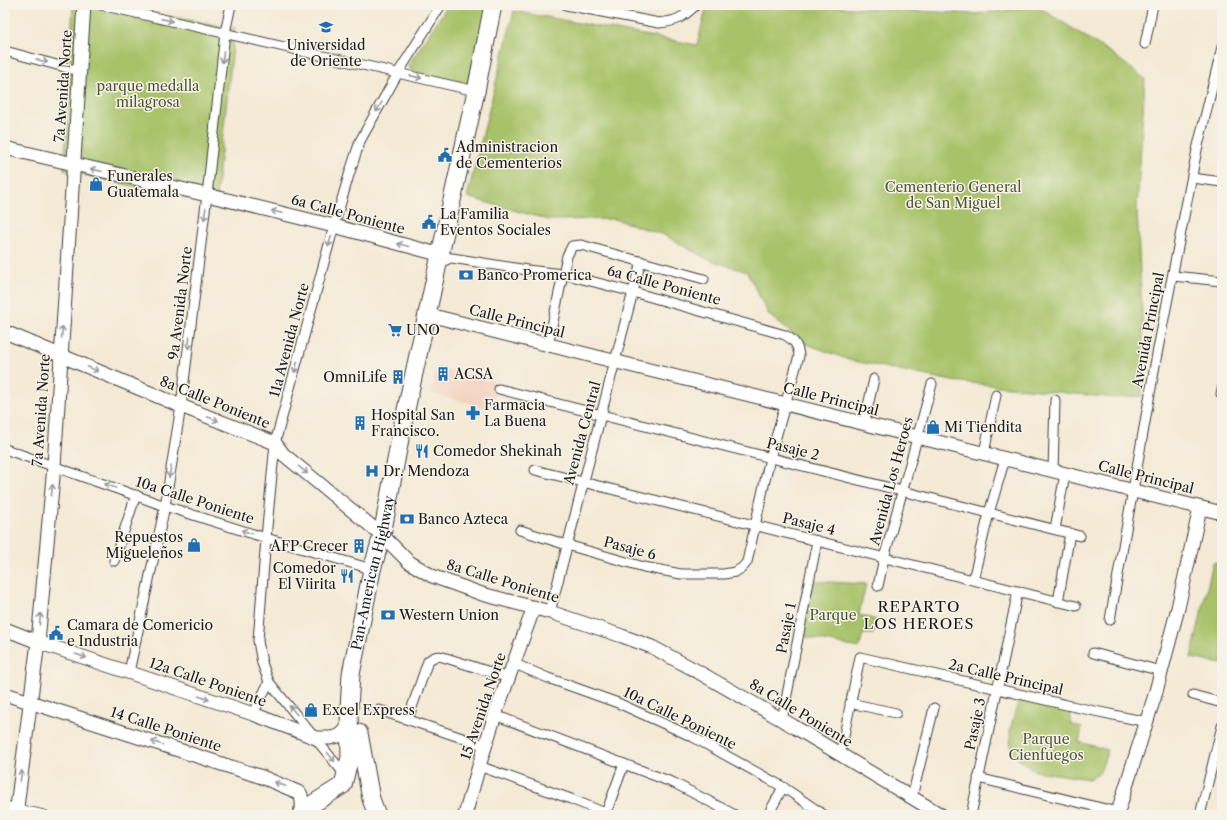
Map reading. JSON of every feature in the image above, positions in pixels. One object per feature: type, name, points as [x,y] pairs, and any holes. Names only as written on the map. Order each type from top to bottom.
[{"type":"highway","name":"Pan-American Highway","points":[[344,780],[350,757],[349,690],[351,674],[384,537],[433,316],[479,92],[493,5]]},
{"type":"highway","name":"Pan-American Highway","points":[[479,92],[503,5]]},
{"type":"highway","name":"Pan-American Highway","points":[[384,537],[402,428],[444,257]]},
{"type":"highway","name":"Pan-American Highway","points":[[375,570],[357,688],[357,715],[359,737],[371,799],[377,815]]},
{"type":"highway","points":[[302,812],[344,780],[354,787],[362,790],[371,799]]},
{"type":"street","name":"7a Avenida Norte","points":[[13,810],[31,702],[54,466],[84,5]]},
{"type":"street","points":[[101,5],[479,92]]},
{"type":"street","name":"9a Avenida Norte","points":[[129,672],[165,506],[182,406],[225,33],[231,5]]},
{"type":"street","name":"11a Avenida Norte","points":[[344,780],[316,738],[269,682],[262,663],[258,642],[275,443],[334,226],[360,141],[398,73],[441,5]]},
{"type":"street","points":[[566,5],[659,23],[673,22],[684,16],[696,5]]},
{"type":"street","points":[[1145,44],[1153,5]]},
{"type":"street","name":"Avenida Principal","points":[[1110,620],[1157,354],[1197,150],[1222,47]]},
{"type":"street","points":[[5,51],[80,71]]},
{"type":"street","points":[[1212,87],[1222,88]]},
{"type":"street","name":"6a Calle Poniente","points":[[5,148],[334,226],[444,257],[563,274],[785,335],[796,344],[799,356],[785,404]]},
{"type":"street","points":[[1192,178],[1222,182]]},
{"type":"street","points":[[548,345],[563,274],[569,250],[572,246],[580,245],[704,279]]},
{"type":"street","name":"Avenida Central","points":[[550,612],[641,261]]},
{"type":"street","points":[[1173,276],[1222,281]]},
{"type":"street","name":"Calle Principal","points":[[433,316],[1222,513]]},
{"type":"street","name":"8a Calle Poniente","points":[[5,332],[60,356],[275,443],[283,454],[384,537],[409,562],[432,576],[482,594],[550,612],[652,647],[782,720],[941,815]]},
{"type":"street","points":[[864,424],[874,379]]},
{"type":"street","name":"Avenida Los Heroes","points":[[878,586],[884,558],[932,384]]},
{"type":"street","name":"Pasaje 2","points":[[500,389],[1080,536]]},
{"type":"street","points":[[984,454],[996,395]]},
{"type":"street","points":[[1055,400],[1059,472],[1055,529]]},
{"type":"street","points":[[754,525],[785,404]]},
{"type":"street","name":"10a Calle Poniente","points":[[5,449],[165,506],[375,570]]},
{"type":"street","points":[[973,580],[989,513],[1005,459]]},
{"type":"street","name":"Pasaje 4","points":[[535,470],[1076,606]]},
{"type":"street","points":[[114,561],[136,496]]},
{"type":"street","points":[[978,778],[1118,813],[1147,722],[1178,608],[1200,508]]},
{"type":"street","name":"Pasaje 6","points":[[520,530],[644,567],[681,574],[724,574],[735,572],[742,568],[747,562],[754,525]]},
{"type":"street","points":[[1058,602],[1070,533]]},
{"type":"street","name":"Pasaje 1","points":[[782,720],[817,541]]},
{"type":"street","name":"Pasaje 3","points":[[970,815],[1018,591]]},
{"type":"street","name":"15 Avenida Norte","points":[[465,815],[479,766],[534,607]]},
{"type":"street","name":"12a Calle Poniente","points":[[5,628],[38,642],[253,714],[316,738],[330,738],[339,736],[345,731],[349,723]]},
{"type":"street","points":[[1093,653],[1161,671]]},
{"type":"street","points":[[408,719],[428,661],[432,657],[443,657],[509,678]]},
{"type":"street","name":"2a Calle Principal","points":[[850,703],[860,657],[1147,722]]},
{"type":"street","name":"10a Calle Poniente","points":[[515,664],[548,678],[618,703],[687,734],[783,787],[824,815]]},
{"type":"street","points":[[253,714],[269,682]]},
{"type":"street","name":"14 Calle Poniente","points":[[5,694],[280,784],[302,795],[302,812]]},
{"type":"street","points":[[1192,695],[1222,703]]},
{"type":"street","points":[[840,755],[850,703],[896,713]]},
{"type":"street","points":[[912,797],[934,708]]},
{"type":"street","points":[[379,710],[486,746]]},
{"type":"street","points":[[496,715],[674,784],[735,815]]},
{"type":"street","points":[[1200,815],[1222,726]]},
{"type":"street","points":[[479,766],[608,814],[624,764]]},
{"type":"street","points":[[768,815],[783,787]]},
{"type":"street","points":[[13,810],[44,815]]},
{"type":"shaded area","points":[[437,367],[499,383],[490,409],[431,393]]},
{"type":"green space","name":"parque medalla milagrosa","points":[[73,5],[104,5],[235,28],[215,205],[64,170]]},
{"type":"green space","points":[[448,5],[490,5],[469,84],[412,71],[408,66]]},
{"type":"green space","name":"Cementerio General de San Miguel","points":[[707,5],[794,5],[977,14],[1037,6],[1111,53],[1145,79],[1137,209],[1143,334],[1142,396],[1114,398],[952,381],[849,360],[804,343],[769,315],[747,272],[707,259],[664,235],[615,219],[549,220],[467,197],[514,11],[697,45]]},
{"type":"green space","points":[[1213,562],[1222,563],[1222,664],[1191,658]]},
{"type":"green space","name":"Parque","points":[[813,581],[866,584],[859,615],[877,620],[873,634],[863,634],[859,648],[806,637],[805,617]]},
{"type":"green space","name":"Parque Cienfuegos","points":[[1020,694],[1071,706],[1071,725],[1082,728],[1079,742],[1108,750],[1100,772],[1089,779],[1035,771],[1011,753],[1010,730]]},
{"type":"place","name":"Universidad de Oriente","points":[[326,27]]},
{"type":"place","name":"Administracion de Cementerios","points":[[445,155]]},
{"type":"place","name":"Funerales Guatemala","points":[[96,184]]},
{"type":"place","name":"La Familia Eventos Sociales","points":[[429,222]]},
{"type":"place","name":"Banco Promerica","points":[[466,275]]},
{"type":"place","name":"UNO","points":[[395,330]]},
{"type":"place","name":"ACSA","points":[[443,374]]},
{"type":"place","name":"OmniLife","points":[[398,377]]},
{"type":"place","name":"Farmacia La Buena","points":[[473,413]]},
{"type":"place","name":"Hospital San Francisco.","points":[[360,423]]},
{"type":"place","name":"Mi Tiendita","points":[[933,427]]},
{"type":"place","name":"Comedor Shekinah","points":[[422,451]]},
{"type":"place","name":"Dr. Mendoza","points":[[372,471]]},
{"type":"place","name":"Banco Azteca","points":[[407,519]]},
{"type":"place","name":"Repuestos Migueleños","points":[[194,545]]},
{"type":"place","name":"AFP Crecer","points":[[359,546]]},
{"type":"place","name":"Comedor El Viirita","points":[[347,576]]},
{"type":"place","name":"Western Union","points":[[388,615]]},
{"type":"place","name":"Camara de Comericio e Industria","points":[[56,633]]},
{"type":"place","name":"Excel Express","points":[[311,710]]},
{"type":"district","name":"REPARTO LOS HEROES","points":[[919,614]]}]
